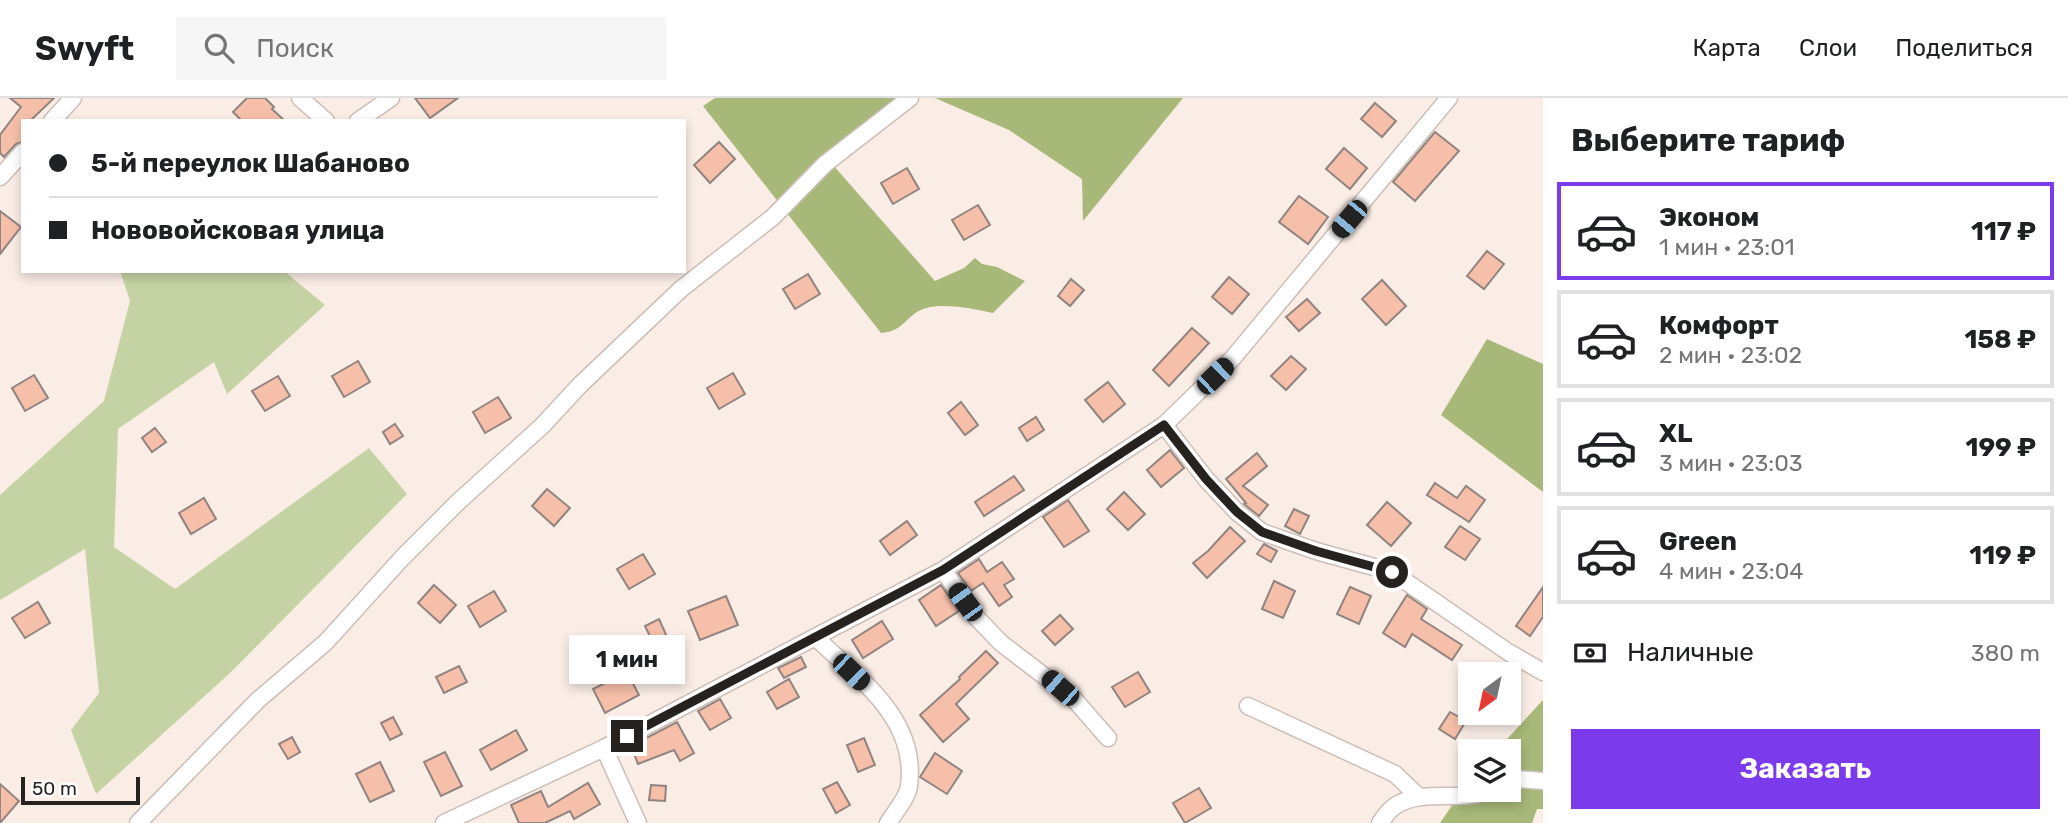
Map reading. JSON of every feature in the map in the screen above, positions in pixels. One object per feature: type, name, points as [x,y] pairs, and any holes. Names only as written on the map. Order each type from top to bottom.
[{"type":"street","points":[[54,119],[73,98]]},
{"type":"street","points":[[300,98],[324,119]]},
{"type":"street","points":[[361,119],[391,98]]},
{"type":"street","points":[[138,823],[258,700],[326,642],[401,558],[448,511],[542,426],[580,385],[681,289],[773,217],[825,164],[910,98]]},
{"type":"street","points":[[444,823],[604,748],[943,570],[1164,425],[1232,359],[1449,98]]},
{"type":"street","points":[[0,176],[21,154]]},
{"type":"street","points":[[1164,425],[1206,479],[1237,512],[1262,532],[1316,551],[1392,572],[1508,652],[1543,672]]},
{"type":"street","points":[[943,570],[976,617],[1002,643],[1073,698],[1108,738]]},
{"type":"street","points":[[815,637],[887,706],[907,741],[909,788],[888,823]]},
{"type":"street","points":[[1248,706],[1395,774],[1419,797]]},
{"type":"street","points":[[604,748],[638,823]]},
{"type":"street","points":[[1521,779],[1543,781]]},
{"type":"street","points":[[1380,823],[1393,807],[1419,797],[1458,796]]},
{"type":"green space","points":[[715,98],[898,98],[825,156],[935,281],[964,268],[975,258],[982,264],[997,267],[1025,281],[993,313],[944,306],[925,308],[901,326],[881,333],[703,106]]},
{"type":"green space","points":[[935,98],[1183,98],[1083,221],[1082,179],[1009,130]]},
{"type":"green space","points":[[121,273],[286,273],[325,305],[227,394],[214,362],[118,429],[114,547],[175,589],[369,448],[407,494],[229,674],[96,794],[71,730],[99,693],[85,549],[0,600],[0,495],[104,401],[130,301]]},
{"type":"green space","points":[[1487,339],[1543,364],[1543,492],[1441,415]]},
{"type":"green space","points":[[1543,700],[1543,809],[1537,809],[1532,823],[1440,823],[1458,797],[1458,802],[1521,802],[1521,739],[1507,739]]},
{"type":"building","points":[[10,98],[54,98],[32,119],[21,119],[21,143],[16,144],[4,157],[0,153],[0,135],[21,107]]},
{"type":"building","points":[[247,98],[265,98],[283,119],[240,119],[233,112]]},
{"type":"building","points":[[415,98],[458,98],[430,118]]},
{"type":"building","points":[[1375,103],[1396,121],[1382,137],[1361,119]]},
{"type":"building","points":[[1435,132],[1459,151],[1415,201],[1393,182]]},
{"type":"building","points":[[719,142],[735,159],[710,183],[694,165]]},
{"type":"building","points":[[1344,148],[1367,168],[1350,189],[1326,169]]},
{"type":"building","points":[[907,168],[919,189],[893,204],[881,183]]},
{"type":"building","points":[[1299,196],[1328,217],[1308,244],[1279,222]]},
{"type":"building","points":[[978,205],[990,225],[964,240],[952,220]]},
{"type":"building","points":[[0,211],[21,227],[0,254]]},
{"type":"building","points":[[1487,251],[1504,264],[1484,289],[1467,276]]},
{"type":"building","points":[[808,274],[820,294],[795,309],[783,289]]},
{"type":"building","points":[[1229,277],[1249,294],[1232,314],[1212,297]]},
{"type":"building","points":[[1071,279],[1084,290],[1070,306],[1058,296]]},
{"type":"building","points":[[1382,280],[1406,306],[1386,325],[1362,299]]},
{"type":"building","points":[[1307,299],[1320,313],[1299,331],[1286,317]]},
{"type":"building","points":[[1192,328],[1209,343],[1169,386],[1153,370]]},
{"type":"building","points":[[1291,356],[1306,369],[1286,390],[1271,376]]},
{"type":"building","points":[[358,361],[370,382],[344,397],[332,376]]},
{"type":"building","points":[[733,373],[745,394],[719,409],[707,388]]},
{"type":"building","points":[[34,375],[48,398],[25,411],[12,388]]},
{"type":"building","points":[[278,376],[290,396],[265,411],[252,391]]},
{"type":"building","points":[[1108,382],[1125,404],[1103,422],[1085,400]]},
{"type":"building","points":[[498,397],[511,418],[485,433],[473,412]]},
{"type":"building","points":[[961,402],[978,425],[965,435],[948,413]]},
{"type":"building","points":[[1036,417],[1044,430],[1027,441],[1019,428]]},
{"type":"building","points":[[395,424],[403,436],[390,444],[383,432]]},
{"type":"building","points":[[155,428],[166,442],[152,452],[142,438]]},
{"type":"building","points":[[1170,450],[1184,468],[1161,487],[1147,470]]},
{"type":"building","points":[[1257,453],[1267,466],[1243,486],[1268,505],[1259,516],[1244,504],[1246,503],[1226,479]]},
{"type":"building","points":[[1014,476],[1024,490],[984,516],[975,502]]},
{"type":"building","points":[[1435,483],[1457,498],[1466,486],[1485,500],[1469,522],[1427,495]]},
{"type":"building","points":[[547,489],[570,508],[554,526],[532,506]]},
{"type":"building","points":[[1124,492],[1145,514],[1128,530],[1107,509]]},
{"type":"building","points":[[204,498],[216,519],[191,534],[179,513]]},
{"type":"building","points":[[1068,500],[1089,531],[1064,547],[1043,517]]},
{"type":"building","points":[[1387,502],[1411,523],[1391,546],[1367,525]]},
{"type":"building","points":[[1294,509],[1309,516],[1300,534],[1285,526]]},
{"type":"building","points":[[907,521],[917,535],[890,555],[880,541]]},
{"type":"building","points":[[1460,526],[1480,539],[1465,560],[1445,547]]},
{"type":"building","points":[[1230,527],[1245,541],[1207,578],[1193,563]]},
{"type":"building","points":[[1264,544],[1277,551],[1271,562],[1257,554]]},
{"type":"building","points":[[643,554],[655,574],[629,589],[617,569]]},
{"type":"building","points":[[979,559],[987,572],[1002,562],[1014,579],[1004,585],[1012,597],[999,606],[983,583],[971,591],[958,573]]},
{"type":"building","points":[[1274,581],[1295,591],[1283,618],[1262,609]]},
{"type":"building","points":[[434,585],[456,605],[440,623],[418,603]]},
{"type":"building","points":[[941,585],[959,611],[936,626],[919,600]]},
{"type":"building","points":[[1350,587],[1371,596],[1359,624],[1337,614]]},
{"type":"building","points":[[1543,587],[1543,617],[1530,636],[1516,626]]},
{"type":"building","points":[[494,591],[506,611],[480,627],[468,606]]},
{"type":"building","points":[[1407,595],[1427,609],[1421,619],[1462,645],[1452,660],[1412,634],[1405,647],[1383,633]]},
{"type":"building","points":[[726,596],[738,625],[700,640],[688,611]]},
{"type":"building","points":[[38,602],[50,623],[25,638],[12,618]]},
{"type":"building","points":[[1060,615],[1073,629],[1055,645],[1042,631]]},
{"type":"building","points":[[659,619],[668,639],[655,647],[645,626]]},
{"type":"building","points":[[882,621],[893,639],[863,658],[852,640]]},
{"type":"building","points":[[986,651],[998,663],[956,704],[969,719],[943,742],[920,715]]},
{"type":"building","points":[[801,657],[806,667],[784,678],[778,668]]},
{"type":"building","points":[[459,666],[467,682],[444,693],[436,677]]},
{"type":"building","points":[[627,672],[639,695],[605,713],[593,689]]},
{"type":"building","points":[[1138,672],[1150,692],[1125,707],[1112,687]]},
{"type":"building","points":[[789,679],[799,697],[777,709],[767,692]]},
{"type":"building","points":[[720,699],[731,718],[710,730],[698,711]]},
{"type":"building","points":[[1450,712],[1458,716],[1458,725],[1464,725],[1455,739],[1439,729]]},
{"type":"building","points":[[393,717],[402,734],[390,740],[381,723]]},
{"type":"building","points":[[677,722],[694,753],[680,761],[674,750],[638,764],[631,746]]},
{"type":"building","points":[[516,730],[527,750],[491,770],[480,750]]},
{"type":"building","points":[[292,737],[300,752],[288,759],[279,744]]},
{"type":"building","points":[[864,738],[875,765],[858,772],[847,745]]},
{"type":"building","points":[[445,752],[462,786],[441,796],[424,762]]},
{"type":"building","points":[[935,753],[962,771],[947,794],[920,777]]},
{"type":"building","points":[[380,762],[394,791],[370,802],[356,774]]},
{"type":"building","points":[[837,782],[850,805],[836,813],[823,789]]},
{"type":"building","points":[[588,783],[600,804],[574,819],[570,811],[545,823],[519,823],[511,805],[541,791],[548,807]]},
{"type":"building","points":[[0,784],[19,801],[0,823]]},
{"type":"building","points":[[651,785],[666,786],[665,801],[649,800]]},
{"type":"building","points":[[1199,788],[1211,808],[1185,823],[1173,803]]},
{"type":"route","points":[[627,736],[943,570],[1164,425],[1206,479],[1237,512],[1262,532],[1316,551],[1392,572]]}]
